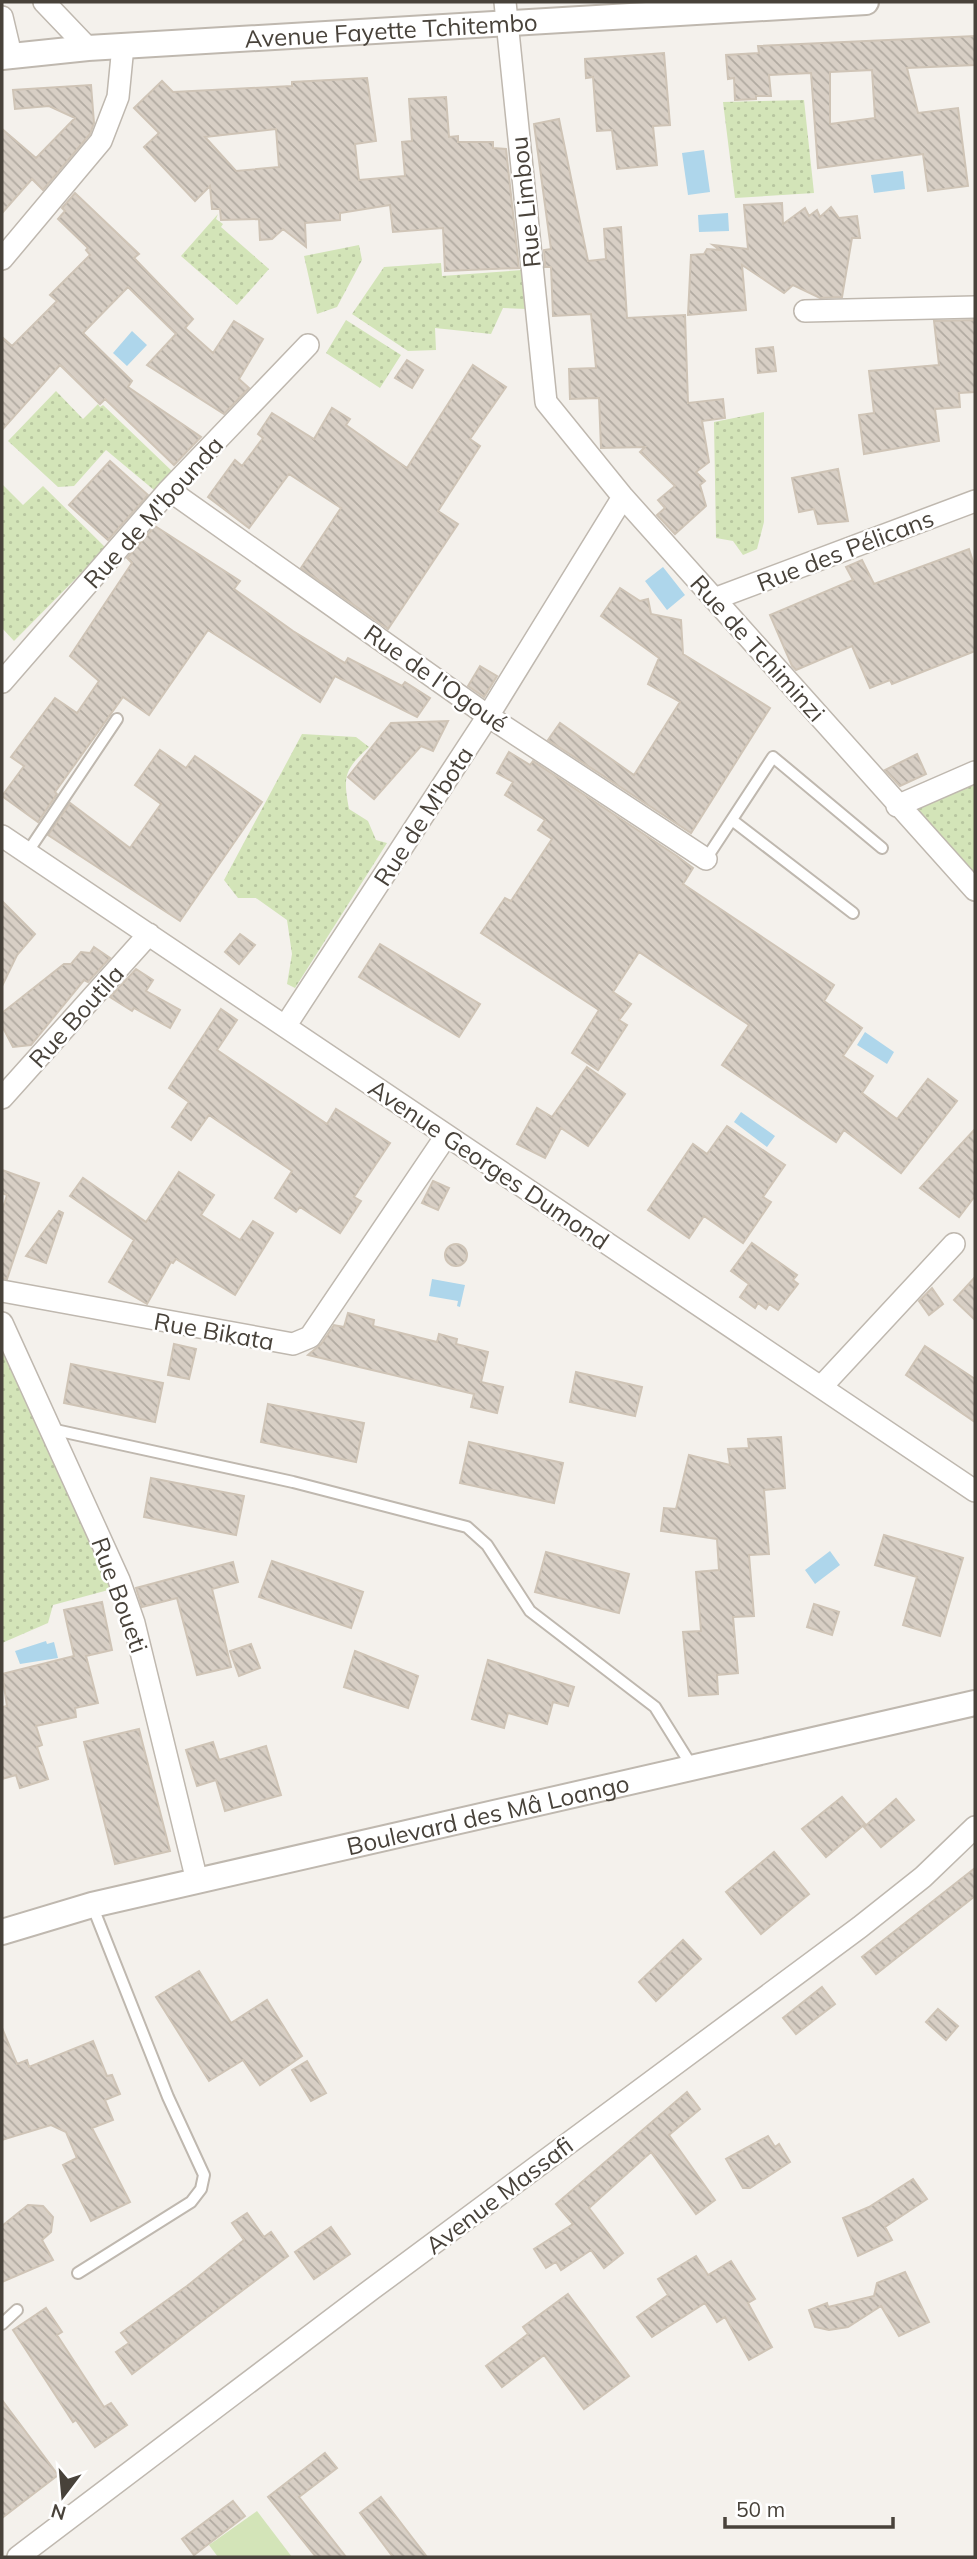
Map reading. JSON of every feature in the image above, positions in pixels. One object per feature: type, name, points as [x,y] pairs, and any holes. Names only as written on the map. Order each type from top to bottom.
[{"type":"street","points":[[44,2],[88,48]]},
{"type":"street","name":"Avenue Fayette Tchitembo","points":[[6,56],[506,13],[866,2]]},
{"type":"street","name":"Rue Limbou","points":[[506,13],[546,402]]},
{"type":"street","points":[[2,18],[6,56]]},
{"type":"street","points":[[2,258],[102,141],[118,97],[123,46]]},
{"type":"street","points":[[805,311],[975,307]]},
{"type":"street","name":"Rue de M'bounda","points":[[2,682],[169,490],[308,345]]},
{"type":"street","name":"Rue de Tchiminzi","points":[[546,402],[624,497],[897,806],[975,890]]},
{"type":"street","name":"Rue de l'Ogoué","points":[[169,490],[488,716],[706,859]]},
{"type":"street","name":"Rue de M'bota","points":[[286,1025],[488,716],[624,497]]},
{"type":"street","name":"Rue des Pélicans","points":[[714,599],[975,501]]},
{"type":"street","points":[[897,806],[975,772]]},
{"type":"street","name":"Avenue Georges Dumond","points":[[2,836],[975,1491]]},
{"type":"street","name":"Rue Boutila","points":[[2,1098],[149,934]]},
{"type":"street","name":"Rue Bikata","points":[[2,1292],[293,1344],[310,1337],[446,1136]]},
{"type":"street","points":[[822,1386],[954,1244]]},
{"type":"street","name":"Rue Boueti","points":[[2,1323],[119,1580],[134,1623],[197,1881]]},
{"type":"street","name":"Boulevard des Mâ Loango","points":[[2,1932],[92,1905],[975,1703]]},
{"type":"street","name":"Avenue Massafi","points":[[18,2557],[372,2289],[860,1927],[923,1877],[975,1827]]},
{"type":"lane","points":[[27,853],[117,719]]},
{"type":"lane","points":[[706,859],[773,757],[883,848]]},
{"type":"lane","points":[[732,820],[853,912]]},
{"type":"lane","points":[[51,1429],[293,1482],[467,1527],[487,1545],[530,1612],[654,1707],[693,1768]]},
{"type":"lane","points":[[78,2273],[191,2202],[201,2189],[204,2175],[168,2096],[92,1905]]},
{"type":"lane","points":[[2,2324],[17,2310]]},
{"type":"green space","points":[[804,100],[814,193],[735,198],[723,102]]},
{"type":"green space","points":[[218,214],[216,219],[223,224],[221,227],[269,269],[237,305],[181,256]]},
{"type":"green space","points":[[359,245],[362,260],[337,307],[317,314],[304,256]]},
{"type":"green space","points":[[441,263],[442,276],[523,270],[527,309],[503,308],[491,334],[435,328],[436,350],[408,351],[352,314],[384,267]]},
{"type":"green space","points":[[346,320],[401,355],[380,388],[326,353]]},
{"type":"green space","points":[[56,391],[83,419],[98,404],[100,407],[103,405],[174,473],[154,490],[106,450],[74,486],[58,487],[8,441]]},
{"type":"green space","points":[[764,412],[764,522],[757,549],[743,555],[733,541],[716,538],[714,422]]},
{"type":"green space","points":[[2,484],[23,505],[43,486],[106,548],[14,641],[2,628]]},
{"type":"green space","points":[[302,734],[356,737],[369,747],[354,762],[347,774],[349,809],[368,821],[376,840],[387,843],[295,988],[287,984],[292,954],[287,920],[256,898],[238,898],[224,880]]},
{"type":"green space","points":[[975,782],[975,883],[914,807]]},
{"type":"green space","points":[[2,1326],[112,1589],[53,1605],[48,1623],[2,1643]]},
{"type":"green space","points":[[257,2511],[292,2557],[218,2557],[209,2545]]},
{"type":"water","points":[[704,150],[710,192],[688,195],[682,153]]},
{"type":"water","points":[[903,171],[905,189],[874,193],[871,175]]},
{"type":"water","points":[[728,213],[729,231],[699,232],[698,215]]},
{"type":"water","points":[[132,331],[147,345],[127,366],[113,353]]},
{"type":"water","points":[[663,567],[685,595],[667,610],[645,581]]},
{"type":"water","points":[[865,1032],[894,1052],[887,1064],[857,1045]]},
{"type":"water","points":[[741,1112],[775,1136],[767,1147],[734,1122]]},
{"type":"water","points":[[432,1279],[465,1285],[460,1307],[457,1306],[458,1301],[429,1296]]},
{"type":"water","points":[[830,1551],[840,1565],[815,1584],[805,1570]]},
{"type":"water","points":[[46,1641],[47,1644],[54,1642],[58,1658],[20,1664],[15,1651]]},
{"type":"building","points":[[975,36],[975,65],[907,68],[918,113],[958,108],[968,186],[928,191],[923,154],[818,168],[811,73],[769,75],[771,96],[735,100],[734,78],[728,79],[726,55],[759,53],[758,46]],"holes":[[[872,70],[875,118],[830,124],[830,72]]]},
{"type":"building","points":[[664,53],[670,125],[653,126],[657,165],[617,169],[612,130],[597,131],[593,77],[586,78],[585,59]]},
{"type":"building","points":[[367,78],[376,141],[355,144],[359,180],[405,176],[402,142],[412,141],[409,99],[446,97],[449,137],[458,136],[458,142],[493,142],[493,148],[506,149],[519,268],[445,271],[443,228],[393,232],[390,205],[340,213],[340,220],[305,223],[306,247],[283,229],[272,239],[260,240],[259,219],[221,220],[220,209],[212,209],[210,186],[195,201],[144,147],[159,133],[134,108],[162,81],[173,92],[292,86],[292,82]],"holes":[[[276,129],[279,167],[236,171],[205,137]]]},
{"type":"building","points":[[91,85],[94,123],[90,134],[43,190],[32,179],[2,213],[2,129],[36,158],[75,118],[49,106],[15,109],[13,90]]},
{"type":"building","points":[[559,119],[588,261],[606,259],[604,229],[621,227],[627,318],[685,315],[688,403],[723,399],[725,418],[702,421],[709,462],[696,472],[705,481],[700,485],[706,506],[675,534],[657,515],[665,508],[658,500],[675,486],[640,452],[645,447],[601,448],[599,398],[570,399],[569,369],[596,368],[591,314],[553,316],[551,267],[545,267],[544,250],[551,249],[534,124]]},
{"type":"building","points":[[75,193],[139,254],[134,258],[193,319],[185,328],[213,353],[234,321],[263,339],[239,379],[249,388],[224,414],[147,365],[176,334],[128,287],[83,333],[132,381],[128,387],[201,437],[174,465],[105,399],[100,404],[60,365],[2,430],[2,337],[12,346],[57,301],[50,295],[90,255],[86,250],[88,248],[58,219],[65,211],[62,208]]},
{"type":"building","points":[[782,203],[783,224],[805,208],[809,216],[817,210],[820,217],[831,207],[839,218],[857,216],[860,238],[852,238],[842,297],[820,298],[793,285],[784,293],[742,265],[746,310],[688,315],[691,255],[704,254],[707,249],[720,250],[713,245],[748,249],[744,205]]},
{"type":"building","points":[[975,320],[975,392],[959,393],[960,407],[935,409],[939,441],[864,454],[859,415],[874,413],[869,371],[939,365],[934,321]]},
{"type":"building","points":[[773,347],[776,371],[758,373],[756,349]]},
{"type":"building","points":[[407,360],[423,370],[412,388],[395,378]]},
{"type":"building","points":[[473,365],[506,387],[470,439],[480,446],[438,511],[458,524],[388,629],[301,568],[341,508],[289,474],[249,528],[208,497],[235,460],[242,466],[263,438],[258,434],[272,413],[314,439],[332,408],[350,419],[346,425],[407,468]]},
{"type":"building","points":[[110,461],[148,495],[108,540],[69,505]]},
{"type":"building","points":[[838,469],[848,521],[818,524],[814,509],[799,512],[792,478]]},
{"type":"building","points":[[155,526],[240,581],[234,589],[293,631],[345,663],[348,658],[402,686],[405,682],[430,698],[417,717],[335,676],[320,702],[208,630],[149,715],[123,697],[55,792],[57,794],[38,822],[2,796],[24,766],[11,757],[55,698],[77,713],[99,681],[70,656],[132,563],[127,558]]},
{"type":"building","points":[[969,549],[975,568],[975,651],[892,684],[890,680],[870,688],[852,646],[796,670],[792,666],[770,615],[853,580],[846,567],[862,560],[874,584]]},
{"type":"building","points":[[620,588],[640,601],[648,599],[651,614],[681,620],[683,654],[770,708],[691,833],[548,740],[560,723],[634,775],[680,702],[648,684],[659,658],[601,616]]},
{"type":"building","points":[[480,666],[497,676],[484,697],[468,686]]},
{"type":"building","points":[[448,721],[433,751],[421,746],[374,799],[348,777],[391,723]]},
{"type":"building","points":[[160,750],[186,768],[195,756],[262,802],[180,921],[48,835],[70,803],[130,848],[161,804],[135,785]]},
{"type":"building","points":[[509,752],[530,765],[533,761],[677,856],[693,868],[683,884],[834,985],[824,1001],[862,1028],[843,1056],[873,1076],[862,1093],[897,1119],[928,1079],[957,1101],[901,1173],[844,1130],[836,1142],[722,1065],[749,1025],[639,952],[613,992],[631,1004],[619,1020],[627,1025],[598,1070],[572,1053],[599,1010],[481,933],[505,898],[511,901],[552,839],[538,830],[545,820],[505,795],[513,782],[497,773]]},
{"type":"building","points":[[917,754],[926,774],[900,786],[885,770]]},
{"type":"building","points":[[2,901],[35,934],[17,955],[2,986]]},
{"type":"building","points":[[240,934],[255,945],[239,964],[225,952]]},
{"type":"building","points":[[380,944],[480,1004],[459,1037],[359,977]]},
{"type":"building","points":[[94,947],[110,958],[88,982],[84,980],[31,1045],[13,1047],[2,1026],[2,1013],[64,964],[71,964],[81,952],[90,953]]},
{"type":"building","points":[[136,969],[153,980],[146,991],[180,1010],[170,1028],[134,1008],[132,1011],[110,997]]},
{"type":"building","points":[[221,1009],[237,1020],[217,1050],[327,1124],[336,1109],[390,1143],[354,1197],[361,1201],[340,1233],[300,1207],[296,1212],[275,1198],[292,1171],[209,1115],[191,1140],[172,1127],[189,1102],[169,1088]]},
{"type":"building","points":[[587,1067],[625,1094],[588,1146],[561,1128],[545,1158],[517,1144],[537,1108],[552,1117]]},
{"type":"building","points":[[727,1126],[785,1165],[763,1197],[771,1202],[743,1243],[704,1216],[689,1238],[648,1210],[693,1144],[707,1154]]},
{"type":"building","points":[[975,1129],[975,1196],[959,1217],[920,1188]]},
{"type":"building","points":[[2,1170],[39,1183],[7,1279],[2,1278],[2,1211],[7,1195],[2,1193]]},
{"type":"building","points":[[179,1172],[214,1195],[201,1215],[240,1240],[253,1221],[273,1233],[235,1295],[176,1259],[171,1262],[147,1304],[109,1282],[134,1240],[70,1196],[83,1178],[146,1222]]},
{"type":"building","points":[[433,1181],[449,1188],[438,1210],[422,1203]]},
{"type":"building","points":[[59,1211],[63,1213],[46,1263],[26,1256]]},
{"type":"building","points":[[752,1243],[797,1275],[793,1280],[798,1284],[778,1310],[769,1304],[766,1309],[758,1303],[755,1308],[740,1297],[749,1284],[731,1271]]},
{"type":"building","points":[[456,1244],[464,1247],[467,1255],[464,1263],[456,1266],[448,1263],[445,1255],[448,1247]]},
{"type":"building","points":[[975,1277],[975,1320],[954,1300]]},
{"type":"building","points":[[932,1288],[943,1304],[929,1315],[919,1301]]},
{"type":"building","points":[[348,1313],[374,1320],[373,1326],[437,1342],[439,1334],[457,1339],[456,1344],[488,1352],[481,1382],[503,1387],[497,1413],[471,1407],[474,1394],[308,1355],[321,1344],[334,1325],[344,1327]]},
{"type":"building","points":[[174,1344],[196,1349],[189,1379],[168,1375]]},
{"type":"building","points":[[925,1346],[975,1379],[975,1422],[906,1375]]},
{"type":"building","points":[[71,1364],[163,1383],[155,1422],[64,1403]]},
{"type":"building","points":[[576,1372],[642,1387],[635,1416],[570,1402]]},
{"type":"building","points":[[268,1404],[364,1423],[356,1462],[261,1442]]},
{"type":"building","points":[[781,1437],[785,1488],[764,1490],[769,1554],[749,1555],[754,1616],[733,1617],[738,1673],[717,1675],[718,1694],[689,1696],[683,1632],[701,1631],[696,1572],[719,1570],[717,1539],[661,1531],[664,1508],[676,1509],[689,1455],[730,1465],[728,1449],[749,1448],[748,1439]]},
{"type":"building","points":[[469,1442],[563,1463],[554,1503],[460,1483]]},
{"type":"building","points":[[151,1478],[244,1496],[236,1535],[144,1517]]},
{"type":"building","points":[[884,1535],[963,1558],[940,1636],[903,1625],[917,1577],[875,1565]]},
{"type":"building","points":[[546,1552],[629,1574],[619,1613],[535,1592]]},
{"type":"building","points":[[272,1561],[363,1592],[351,1628],[259,1597]]},
{"type":"building","points":[[233,1562],[238,1582],[212,1589],[231,1667],[197,1675],[177,1598],[142,1607],[136,1588]]},
{"type":"building","points":[[102,1602],[112,1650],[86,1656],[98,1703],[75,1708],[76,1717],[36,1726],[42,1745],[37,1747],[48,1779],[20,1788],[16,1775],[2,1779],[2,1707],[7,1706],[2,1674],[74,1656],[64,1610]]},
{"type":"building","points":[[814,1604],[839,1612],[832,1635],[807,1627]]},
{"type":"building","points":[[251,1644],[260,1668],[239,1676],[230,1651]]},
{"type":"building","points":[[355,1651],[418,1676],[408,1708],[344,1687]]},
{"type":"building","points":[[488,1660],[574,1687],[568,1706],[553,1702],[547,1724],[508,1713],[504,1728],[472,1719]]},
{"type":"building","points":[[139,1729],[170,1851],[115,1864],[84,1742]]},
{"type":"building","points":[[213,1742],[219,1760],[266,1746],[281,1795],[225,1811],[216,1780],[197,1786],[186,1750]]},
{"type":"building","points":[[842,1797],[865,1824],[826,1857],[802,1829]]},
{"type":"building","points":[[896,1799],[914,1820],[881,1847],[864,1827]]},
{"type":"building","points":[[774,1852],[809,1894],[761,1934],[726,1892]]},
{"type":"building","points":[[975,1868],[975,1896],[876,1974],[862,1957]]},
{"type":"building","points":[[683,1940],[701,1959],[656,2001],[639,1982]]},
{"type":"building","points":[[199,1971],[231,2023],[267,2000],[302,2056],[260,2085],[243,2060],[209,2081],[156,1997]]},
{"type":"building","points":[[822,1987],[835,2004],[796,2034],[783,2018]]},
{"type":"building","points":[[938,2009],[958,2026],[946,2040],[926,2022]]},
{"type":"building","points":[[2,2028],[17,2064],[27,2060],[29,2067],[93,2041],[107,2076],[112,2075],[120,2094],[105,2100],[113,2120],[92,2128],[130,2202],[91,2221],[63,2165],[77,2158],[66,2132],[51,2125],[2,2140]]},
{"type":"building","points":[[307,2061],[326,2093],[311,2101],[292,2070]]},
{"type":"building","points":[[687,2092],[700,2109],[669,2135],[715,2200],[696,2214],[651,2152],[589,2208],[623,2253],[604,2268],[591,2250],[561,2270],[556,2262],[546,2268],[534,2249],[573,2224],[556,2204]]},
{"type":"building","points":[[768,2136],[775,2147],[779,2144],[790,2162],[750,2188],[743,2188],[726,2159]]},
{"type":"building","points":[[913,2179],[927,2199],[885,2227],[892,2240],[858,2256],[843,2218],[869,2207]]},
{"type":"building","points":[[28,2205],[43,2206],[53,2217],[51,2232],[42,2240],[53,2260],[2,2282],[2,2226]]},
{"type":"building","points":[[247,2213],[264,2237],[271,2232],[288,2256],[132,2374],[116,2352],[129,2343],[121,2333],[187,2286],[244,2240],[232,2223]]},
{"type":"building","points":[[331,2227],[350,2254],[314,2279],[295,2252]]},
{"type":"building","points":[[696,2256],[708,2275],[731,2261],[755,2299],[748,2303],[772,2347],[749,2360],[725,2317],[717,2322],[705,2303],[652,2337],[637,2317],[668,2295],[658,2279]]},
{"type":"building","points":[[905,2272],[929,2322],[899,2336],[881,2306],[848,2327],[829,2330],[815,2327],[809,2310],[827,2303],[828,2307],[874,2296],[877,2283]]},
{"type":"building","points":[[568,2294],[629,2376],[584,2409],[544,2355],[502,2387],[486,2366],[528,2334],[523,2327]]},
{"type":"building","points":[[46,2308],[62,2332],[57,2335],[104,2407],[111,2403],[127,2425],[95,2447],[76,2420],[73,2422],[13,2330]]},
{"type":"building","points":[[2,2400],[58,2475],[2,2518]]},
{"type":"building","points":[[325,2453],[337,2468],[299,2497],[346,2557],[316,2557],[268,2497]]},
{"type":"building","points":[[381,2497],[427,2557],[393,2557],[360,2513]]},
{"type":"building","points":[[233,2501],[245,2516],[194,2555],[182,2539]]}]
